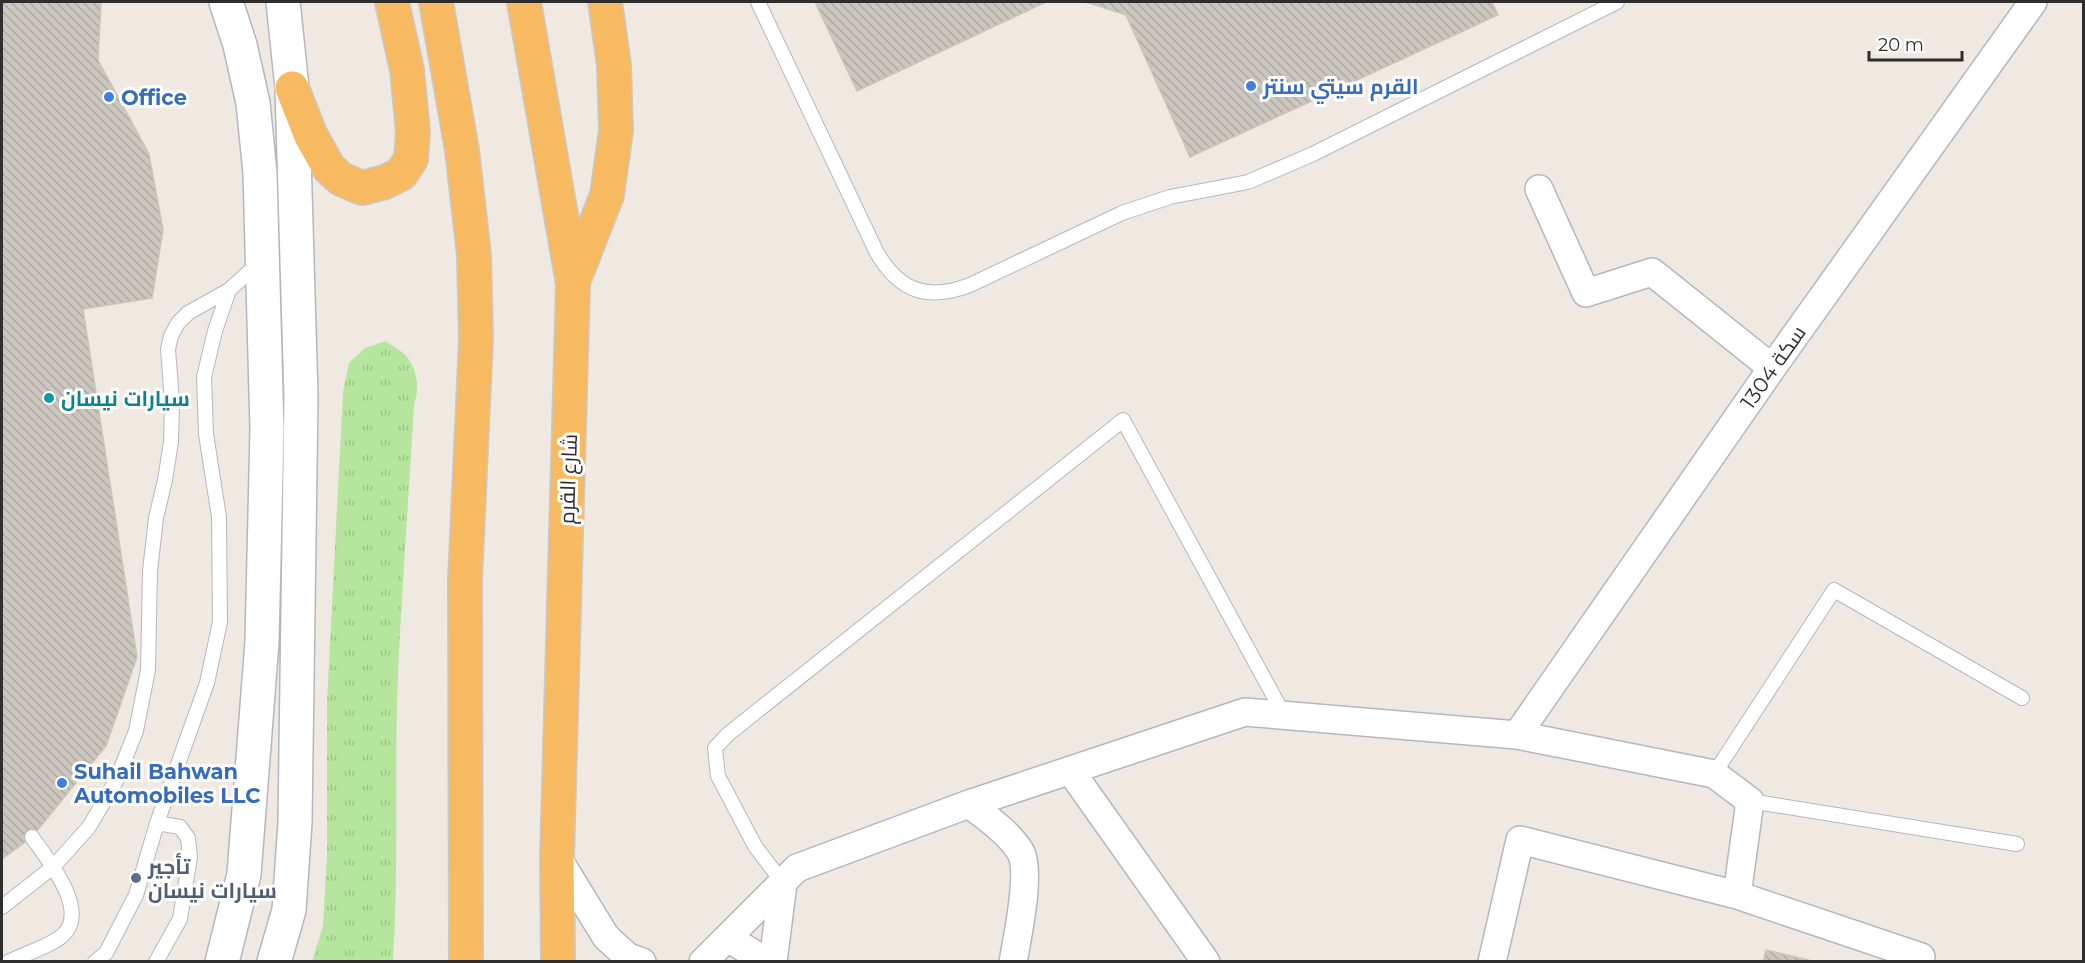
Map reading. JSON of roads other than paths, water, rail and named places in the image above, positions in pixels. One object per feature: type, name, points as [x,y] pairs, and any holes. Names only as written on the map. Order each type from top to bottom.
[{"type":"highway","points":[[292,88],[311,136],[329,168],[341,179],[363,188],[385,182],[401,174],[411,159],[413,132],[407,70],[392,2]]},
{"type":"highway","points":[[436,2],[462,150],[474,267],[476,339],[465,580],[466,962]]},
{"type":"highway","name":"شارع القرم","points":[[524,2],[573,284],[557,857],[558,962]]},
{"type":"highway","points":[[573,284],[607,195],[616,130],[614,65],[605,2]]},
{"type":"highway","points":[[458,962],[465,878]]},
{"type":"street","points":[[222,962],[244,874],[262,642],[267,430],[260,173],[253,103],[240,45],[226,2]]},
{"type":"street","points":[[274,962],[289,910],[295,822],[301,397],[292,88],[283,2]]},
{"type":"street","name":"سكة 1304","points":[[1517,735],[1772,368],[2033,2]]},
{"type":"street","points":[[1539,189],[1586,293],[1652,272],[1772,368]]},
{"type":"street","points":[[703,961],[798,868],[969,804],[1245,712],[1517,735],[1714,774],[1750,801],[1737,895]]},
{"type":"street","points":[[1070,770],[1206,962]]},
{"type":"street","points":[[969,804],[989,820],[1021,852],[1024,874],[1023,907],[1014,962]]},
{"type":"street","points":[[1492,962],[1520,840],[1737,895],[1921,957]]},
{"type":"street","points":[[557,857],[606,938],[628,957],[642,962]]},
{"type":"street","points":[[773,962],[783,883]]},
{"type":"street","points":[[728,938],[767,962]]},
{"type":"lane","points":[[758,2],[877,253],[887,269],[900,282],[916,290],[934,294],[970,285],[1113,217],[1147,204],[1237,185],[1277,170],[1617,2]]},
{"type":"lane","points":[[2,907],[53,867],[89,827],[116,781],[136,731],[148,670],[150,571],[156,518],[171,442],[172,402],[168,349],[171,336],[178,323],[188,313],[229,290],[262,260]]},
{"type":"lane","points":[[95,962],[106,953],[136,895],[157,824],[207,683],[219,622],[219,517],[206,434],[204,377],[215,331],[229,290]]},
{"type":"lane","points":[[783,883],[755,846],[718,776],[715,748],[727,735],[1123,420],[1284,715]]},
{"type":"lane","points":[[1714,774],[1834,590],[2022,698]]},
{"type":"lane","points":[[1750,801],[2017,844]]},
{"type":"lane","points":[[156,962],[180,919],[190,857],[188,838],[180,827],[157,824]]},
{"type":"lane","points":[[8,962],[63,935],[69,928],[73,911],[71,902],[53,867],[32,837]]},
{"type":"place","name":"القرم سيتي سنتر","points":[[1251,86]]},
{"type":"place","name":"Office","points":[[109,97]]},
{"type":"place","name":"سيارات نيسان","points":[[49,398]]},
{"type":"place","name":"Suhail Bahwan Automobiles LLC","points":[[62,783]]},
{"type":"place","name":"تأجير سيارات نيسان","points":[[136,878]]}]
